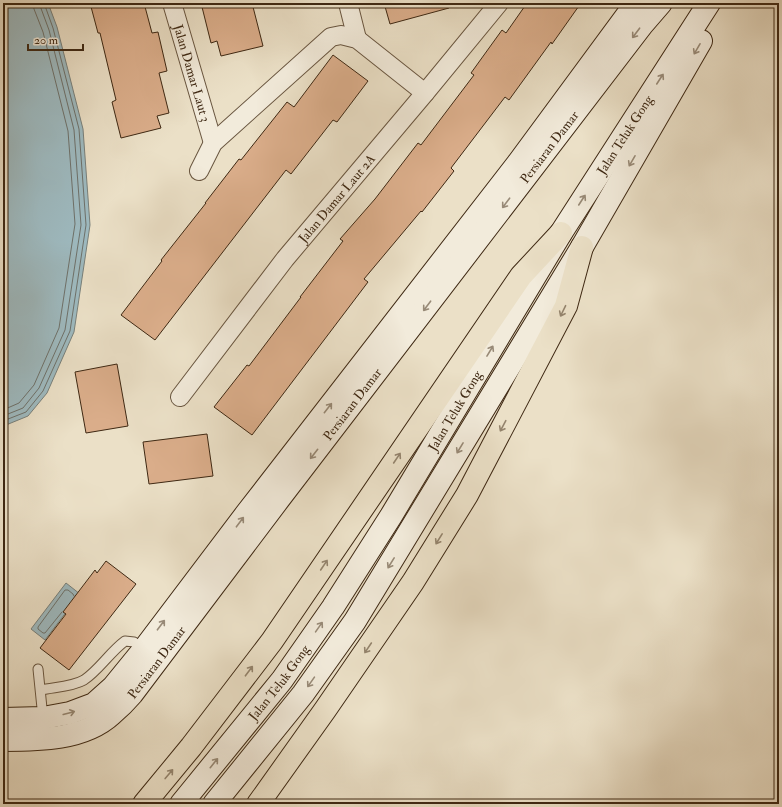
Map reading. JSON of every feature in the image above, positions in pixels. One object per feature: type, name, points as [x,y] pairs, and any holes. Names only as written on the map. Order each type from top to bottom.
[{"type":"main road","points":[[144,804],[191,747],[272,641],[521,276],[562,233]]},
{"type":"main road","points":[[258,804],[413,582],[467,495],[566,306],[582,247]]},
{"type":"street","name":"Jalan Damar Laut 3","points":[[172,3],[213,143]]},
{"type":"street","points":[[348,3],[357,39]]},
{"type":"street","name":"Jalan Damar Laut 2A","points":[[180,397],[285,259],[426,93],[499,3]]},
{"type":"street","name":"Persiaran Damar","points":[[3,719],[43,718],[70,713],[94,704],[113,687],[144,649],[246,514],[518,163],[636,3]]},
{"type":"street","name":"Persiaran Damar","points":[[3,740],[31,740],[64,736],[89,729],[112,715],[132,694],[279,499],[661,3]]},
{"type":"street","name":"Jalan Teluk Gong","points":[[181,804],[282,680],[333,607],[391,516],[562,233],[709,3]]},
{"type":"street","name":"Jalan Teluk Gong","points":[[214,804],[302,694],[355,621],[582,247],[724,3]]},
{"type":"street","points":[[199,171],[213,143],[331,38],[341,35],[357,39],[426,93]]},
{"type":"lane","points":[[41,690],[83,680],[125,641],[134,642],[144,649]]},
{"type":"lane","points":[[38,669],[43,718]]},
{"type":"water","points":[[3,3],[48,3],[57,27],[83,129],[90,225],[74,332],[47,393],[28,416],[6,425],[3,425]]},
{"type":"water","points":[[66,583],[80,594],[45,640],[31,629]]},
{"type":"building","points":[[90,3],[144,3],[152,33],[158,32],[167,71],[159,73],[169,113],[157,116],[161,128],[121,138],[112,102],[116,100],[100,33],[98,33]]},
{"type":"building","points":[[201,3],[252,3],[263,46],[221,56],[217,41],[211,43]]},
{"type":"building","points":[[384,3],[448,3],[449,8],[390,24]]},
{"type":"building","points":[[527,3],[581,3],[509,100],[505,97],[451,168],[454,171],[422,212],[421,211],[364,279],[368,282],[252,435],[214,407],[247,365],[249,366],[343,241],[340,239],[375,199],[418,143],[421,145],[474,75],[471,73],[502,30],[506,33]]},
{"type":"building","points":[[333,55],[368,81],[337,122],[333,120],[291,174],[286,170],[155,340],[121,315],[162,261],[161,260],[239,159],[241,160],[287,102],[294,107]]},
{"type":"building","points":[[117,364],[128,426],[86,433],[75,372]]},
{"type":"building","points":[[207,434],[213,476],[149,484],[143,442]]},
{"type":"building","points":[[106,561],[136,584],[69,670],[40,648],[66,614],[63,612],[95,570],[97,573]]}]
